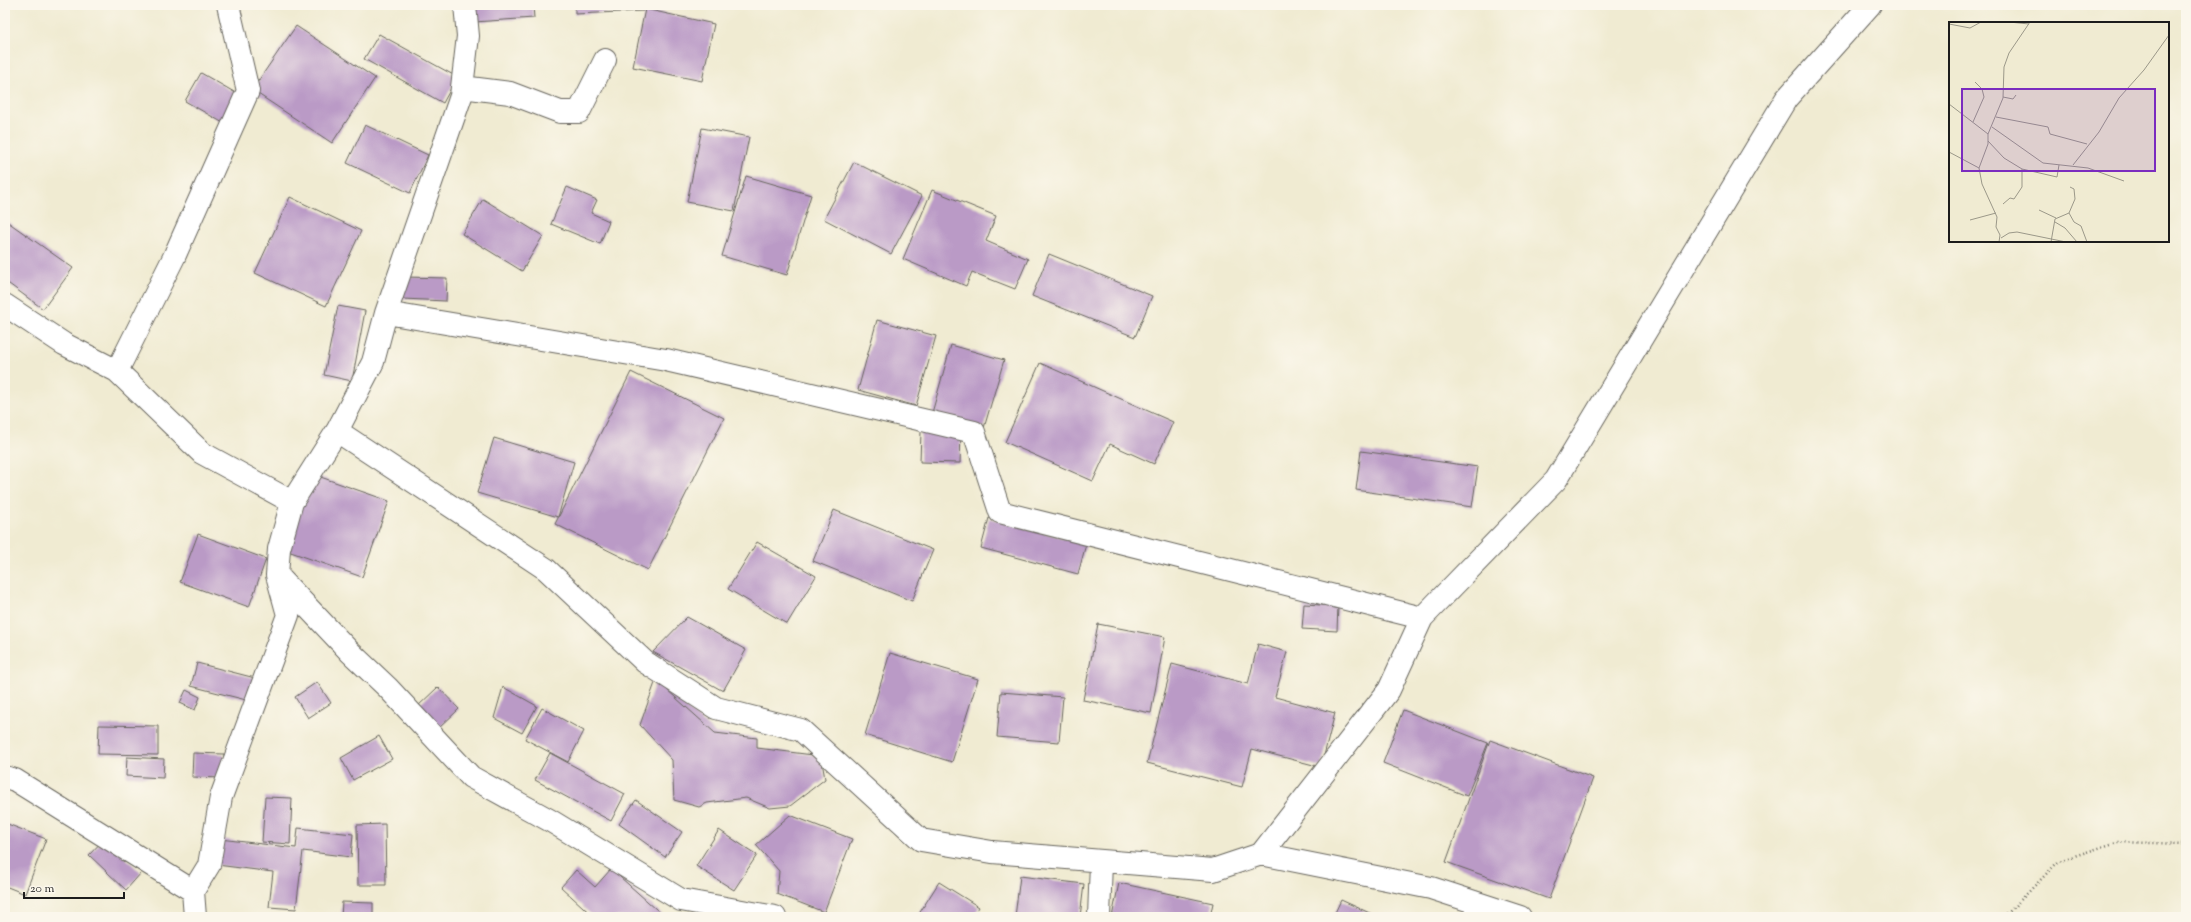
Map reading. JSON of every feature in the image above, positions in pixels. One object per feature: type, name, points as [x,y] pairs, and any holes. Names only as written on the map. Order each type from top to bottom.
[{"type":"street","points":[[117,370],[174,257],[248,91],[228,5]]},
{"type":"street","points":[[195,917],[193,891],[209,865],[221,797],[288,616],[277,576],[279,549],[292,502],[337,430],[373,362],[386,313],[461,96],[468,36],[465,5]]},
{"type":"street","points":[[1261,854],[1389,690],[1422,618],[1556,480],[1786,100],[1870,5]]},
{"type":"street","points":[[462,87],[510,93],[560,112],[579,112],[605,60]]},
{"type":"street","points":[[5,305],[64,344],[117,370],[202,453],[292,502]]},
{"type":"street","points":[[386,313],[666,360],[974,432],[1000,512],[1422,618]]},
{"type":"street","points":[[337,430],[546,569],[645,662],[716,708],[801,730],[921,840],[992,852],[1213,870],[1261,854],[1431,888],[1520,917]]},
{"type":"street","points":[[277,576],[350,652],[388,688],[472,777],[551,821],[681,908],[775,917]]},
{"type":"street","points":[[5,777],[15,780],[193,891]]},
{"type":"street","points":[[1099,917],[1101,862]]},
{"type":"path","points":[[2004,917],[2059,861],[2117,842],[2186,844]]},
{"type":"building","points":[[472,5],[533,5],[534,18],[474,22]]},
{"type":"building","points":[[575,5],[643,5],[643,11],[575,14]]},
{"type":"building","points":[[645,9],[714,24],[702,81],[633,67]]},
{"type":"building","points":[[296,26],[375,78],[332,143],[252,90]]},
{"type":"building","points":[[379,34],[457,77],[443,103],[364,59]]},
{"type":"building","points":[[201,73],[241,96],[225,124],[185,101]]},
{"type":"building","points":[[365,125],[428,155],[410,193],[347,163]]},
{"type":"building","points":[[702,128],[749,137],[734,211],[687,202]]},
{"type":"building","points":[[854,162],[922,196],[891,254],[824,219]]},
{"type":"building","points":[[746,176],[811,195],[787,275],[722,256]]},
{"type":"building","points":[[567,187],[597,200],[591,213],[609,221],[600,244],[551,224]]},
{"type":"building","points":[[932,190],[996,216],[986,241],[1028,259],[1015,289],[972,272],[966,286],[903,259]]},
{"type":"building","points":[[290,197],[361,231],[326,306],[255,273]]},
{"type":"building","points":[[483,199],[543,236],[522,271],[462,234]]},
{"type":"building","points":[[5,220],[73,268],[43,309],[5,281]]},
{"type":"building","points":[[1049,254],[1152,296],[1135,337],[1032,296]]},
{"type":"building","points":[[404,277],[447,278],[446,301],[403,299]]},
{"type":"building","points":[[338,306],[365,311],[352,381],[324,375]]},
{"type":"building","points":[[877,320],[936,336],[916,406],[858,390]]},
{"type":"building","points":[[951,345],[1004,360],[984,428],[932,413]]},
{"type":"building","points":[[1040,363],[1173,422],[1154,464],[1110,444],[1093,481],[1005,442]]},
{"type":"building","points":[[631,372],[724,418],[648,570],[555,524]]},
{"type":"building","points":[[921,431],[961,432],[960,463],[920,462]]},
{"type":"building","points":[[494,438],[574,462],[558,517],[477,493]]},
{"type":"building","points":[[1361,451],[1478,467],[1472,507],[1356,490]]},
{"type":"building","points":[[312,474],[389,501],[362,577],[285,550]]},
{"type":"building","points":[[834,510],[933,550],[912,601],[813,561]]},
{"type":"building","points":[[989,518],[1086,544],[1078,574],[981,548]]},
{"type":"building","points":[[198,534],[266,559],[249,607],[180,582]]},
{"type":"building","points":[[757,542],[816,576],[787,624],[728,589]]},
{"type":"building","points":[[1304,604],[1338,606],[1337,631],[1302,629]]},
{"type":"building","points":[[687,617],[746,650],[723,691],[653,652]]},
{"type":"building","points":[[1098,624],[1165,637],[1151,713],[1083,700]]},
{"type":"building","points":[[1258,644],[1287,652],[1275,697],[1335,713],[1321,767],[1252,749],[1242,787],[1147,763],[1172,664],[1248,684]]},
{"type":"building","points":[[890,653],[978,679],[952,762],[865,735]]},
{"type":"building","points":[[197,663],[259,679],[254,702],[191,686]]},
{"type":"building","points":[[656,680],[715,733],[757,738],[757,748],[821,756],[825,779],[790,806],[770,808],[746,798],[707,803],[699,807],[674,800],[672,760],[640,725]]},
{"type":"building","points":[[317,682],[331,703],[308,718],[295,697]]},
{"type":"building","points":[[438,687],[459,709],[437,730],[416,708]]},
{"type":"building","points":[[503,687],[537,706],[522,733],[494,718]]},
{"type":"building","points":[[186,690],[200,697],[195,710],[180,703]]},
{"type":"building","points":[[1001,692],[1063,697],[1059,742],[997,737]]},
{"type":"building","points":[[542,708],[584,731],[568,762],[525,739]]},
{"type":"building","points":[[1403,710],[1488,743],[1467,796],[1383,763]]},
{"type":"building","points":[[99,725],[158,726],[158,755],[98,754]]},
{"type":"building","points":[[379,736],[392,759],[353,780],[341,758]]},
{"type":"building","points":[[1490,740],[1593,778],[1549,899],[1446,862]]},
{"type":"building","points":[[193,753],[224,754],[223,778],[192,777]]},
{"type":"building","points":[[550,753],[625,794],[611,821],[535,780]]},
{"type":"building","points":[[127,757],[164,759],[163,778],[126,776]]},
{"type":"building","points":[[265,797],[292,798],[290,844],[262,842]]},
{"type":"building","points":[[636,800],[682,832],[665,857],[619,824]]},
{"type":"building","points":[[790,815],[852,839],[824,912],[777,894],[779,871],[756,845]]},
{"type":"building","points":[[5,823],[46,839],[25,894],[5,886]]},
{"type":"building","points":[[385,824],[386,885],[358,885],[357,825]]},
{"type":"building","points":[[298,828],[353,834],[351,857],[303,851],[296,909],[269,907],[273,872],[217,865],[220,839],[296,848]]},
{"type":"building","points":[[719,830],[757,855],[734,890],[696,866]]},
{"type":"building","points":[[105,838],[141,873],[126,890],[89,855]]},
{"type":"building","points":[[611,869],[665,917],[594,917],[561,887],[576,870],[595,887]]},
{"type":"building","points":[[1020,876],[1084,884],[1080,917],[1015,917]]},
{"type":"building","points":[[939,882],[979,907],[973,917],[917,917]]},
{"type":"building","points":[[1119,883],[1213,903],[1210,917],[1112,917]]},
{"type":"building","points":[[1341,900],[1374,915],[1373,917],[1333,917]]},
{"type":"building","points":[[342,902],[373,903],[373,917],[341,917]]}]
